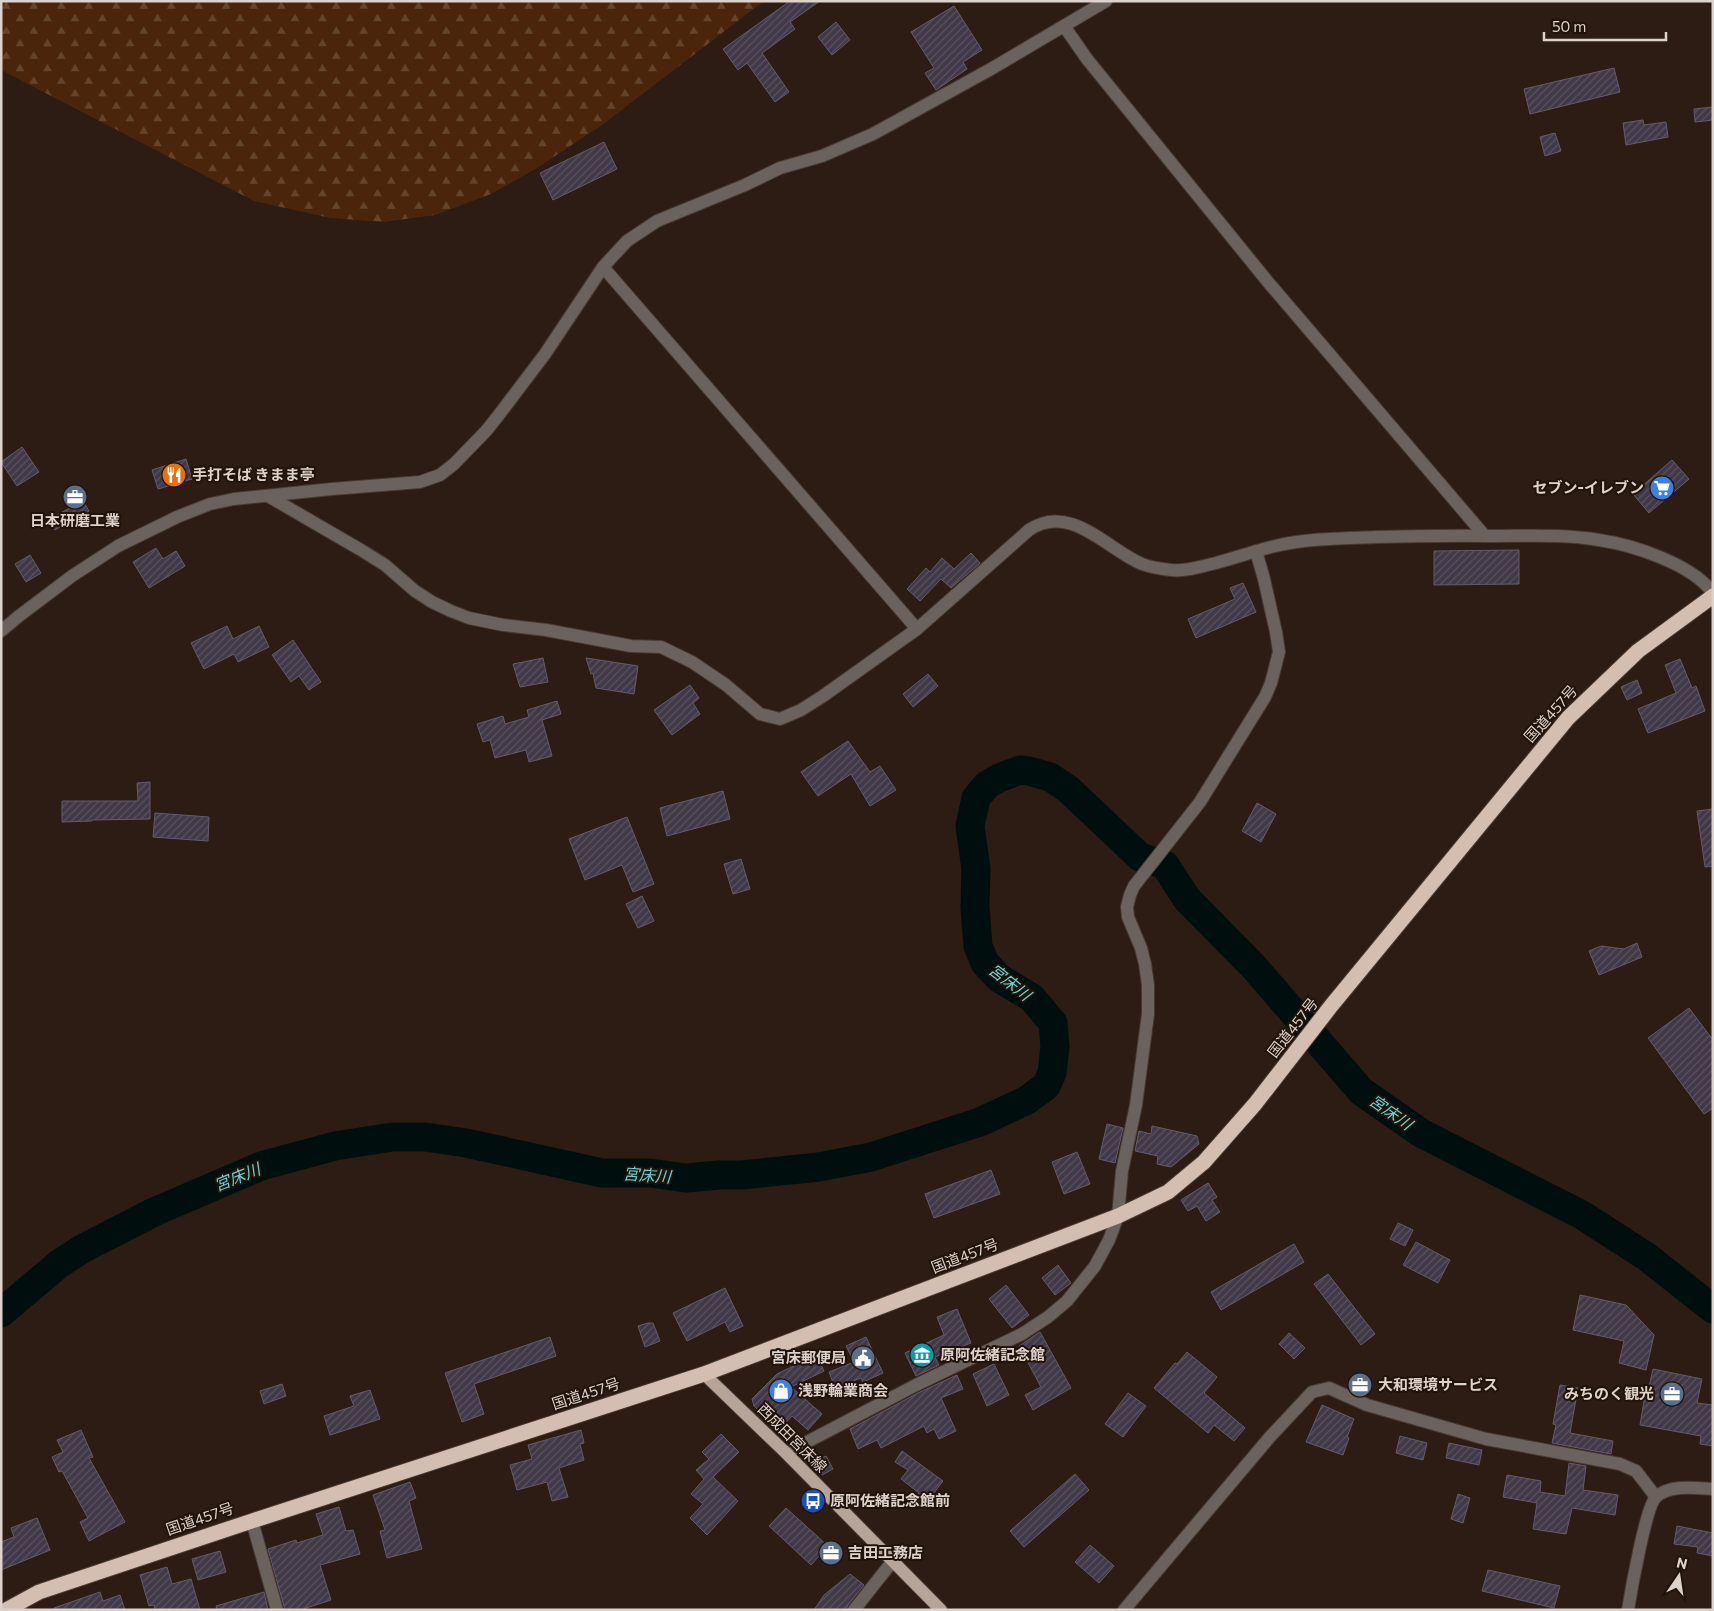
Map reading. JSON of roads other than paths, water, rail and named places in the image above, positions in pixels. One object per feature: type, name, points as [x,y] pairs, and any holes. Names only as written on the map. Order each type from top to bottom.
[{"type":"highway","name":"国道457号","points":[[6,1610],[39,1592],[704,1374],[1118,1216],[1168,1192],[1204,1162],[1284,1067],[1331,1006],[1568,718],[1638,651],[1713,594]]},
{"type":"main road","name":"西成田宮床線","points":[[704,1374],[786,1453],[941,1610]]},
{"type":"street","points":[[1,631],[72,576],[118,546],[177,517],[210,504],[234,499],[420,482],[440,475],[454,464],[486,431],[545,354],[603,267],[627,241],[657,221],[745,185],[780,168],[822,156],[873,134],[991,69],[1106,1]]},
{"type":"street","points":[[1064,26],[1086,59],[1268,282],[1484,535]]},
{"type":"street","points":[[603,267],[917,629]]},
{"type":"street","points":[[268,496],[385,565],[415,591],[451,611],[469,618],[503,626],[546,630],[631,646],[661,647],[692,662],[726,685],[760,714],[780,718],[801,710],[917,629],[1019,538],[1037,525],[1063,522],[1082,527],[1142,564],[1172,571],[1203,566],[1291,543],[1316,540],[1450,534],[1598,540],[1626,546],[1671,562],[1693,574],[1706,584],[1713,594]]},
{"type":"street","points":[[786,1453],[916,1385],[1022,1334],[1048,1317],[1082,1284],[1095,1266],[1109,1240],[1118,1216],[1122,1170],[1136,1105],[1148,1014],[1148,985],[1145,964],[1141,948],[1128,917],[1127,907],[1130,895],[1138,881],[1188,819],[1213,782],[1271,683],[1279,652],[1278,641],[1256,551]]},
{"type":"street","points":[[1124,1610],[1269,1438],[1312,1392],[1321,1388],[1329,1388],[1367,1405],[1486,1439],[1620,1464],[1636,1471],[1656,1497]]},
{"type":"street","points":[[1628,1610],[1648,1517],[1656,1497],[1678,1488],[1713,1489]]},
{"type":"street","points":[[252,1521],[277,1610]]},
{"type":"street","points":[[854,1610],[892,1562]]},
{"type":"waterway","name":"宮床川","points":[[1,1313],[59,1264],[82,1249],[154,1212],[261,1166],[335,1146],[392,1137],[425,1137],[466,1143],[602,1173],[650,1173],[686,1178],[742,1175],[819,1167],[871,1157],[980,1122],[1027,1100],[1046,1086],[1052,1073],[1055,1047],[1053,1023],[1032,998],[999,978],[985,963],[978,946],[975,907],[976,869],[970,826],[976,798],[987,785],[1020,770],[1050,777],[1068,789],[1140,857],[1165,865],[1187,899],[1254,967],[1361,1091],[1421,1133],[1582,1215],[1647,1257],[1713,1309]]},
{"type":"place","name":"手打そば きまま亭","points":[[174,475]]},
{"type":"place","name":"セブン-イレブン","points":[[1662,488]]},
{"type":"place","name":"日本研磨工業","points":[[75,497]]},
{"type":"place","name":"原阿佐緒記念館","points":[[922,1355]]},
{"type":"place","name":"宮床郵便局","points":[[863,1358]]},
{"type":"place","name":"大和環境サービス","points":[[1360,1385]]},
{"type":"place","name":"浅野輪業商会","points":[[781,1391]]},
{"type":"place","name":"みちのく観光","points":[[1672,1394]]},
{"type":"place","name":"原阿佐緒記念館前","points":[[813,1501]]},
{"type":"place","name":"吉田工務店","points":[[831,1553]]}]
